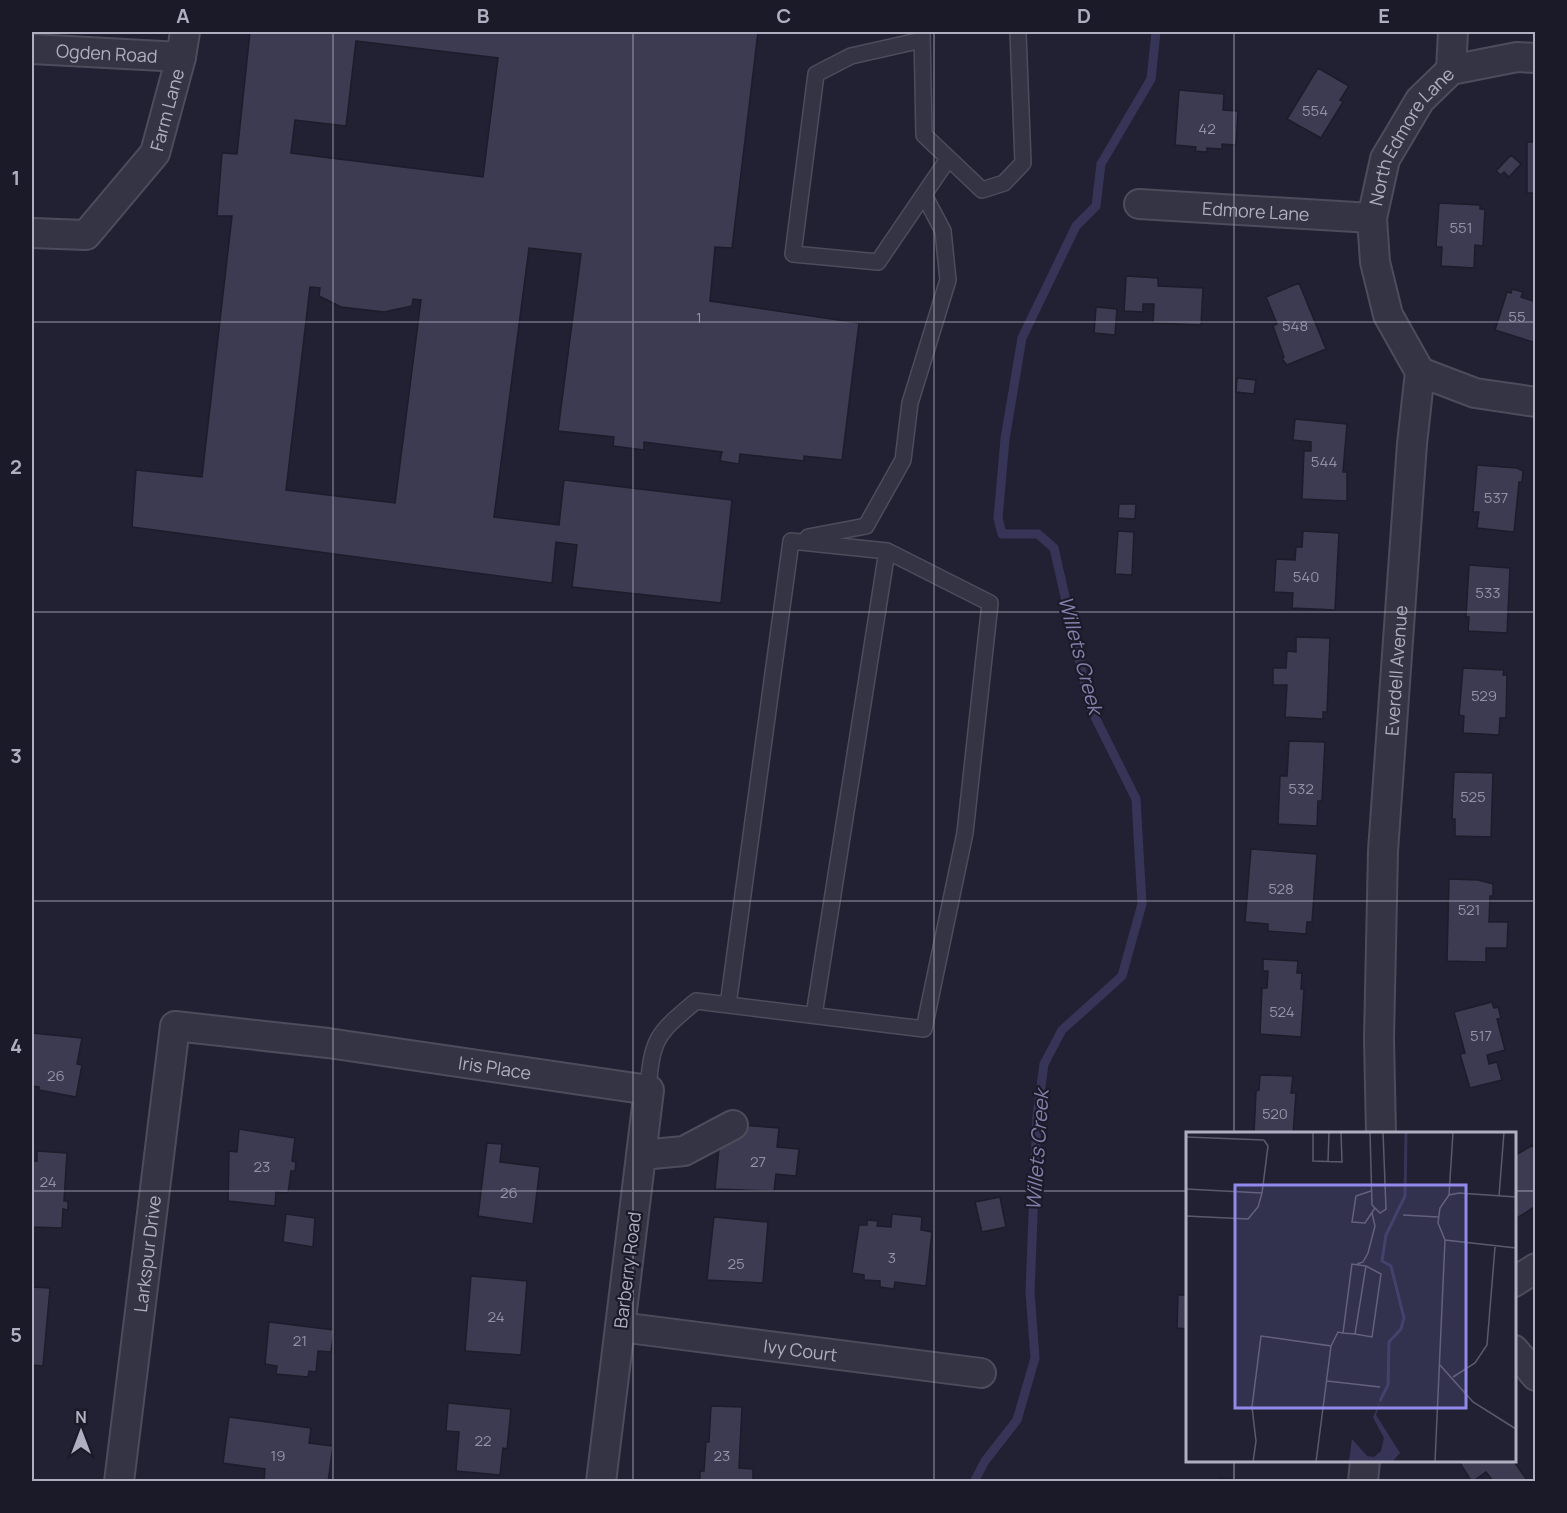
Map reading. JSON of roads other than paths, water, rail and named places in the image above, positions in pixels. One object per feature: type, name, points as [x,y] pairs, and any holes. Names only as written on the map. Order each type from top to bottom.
[{"type":"street","points":[[1451,70],[1453,32]]},
{"type":"street","name":"Ogden Road","points":[[32,49],[183,44]]},
{"type":"street","name":"Farm Lane","points":[[32,232],[86,235],[155,153],[183,44]]},
{"type":"street","name":"North Edmore Lane","points":[[1372,218],[1385,159],[1420,100],[1451,70],[1518,57],[1536,58]]},
{"type":"street","name":"Edmore Lane","points":[[1139,204],[1372,218]]},
{"type":"street","points":[[1372,218],[1375,262],[1388,315],[1420,372],[1475,393],[1536,402]]},
{"type":"street","name":"Everdell Avenue","points":[[1381,1132],[1379,1038],[1383,850],[1412,444],[1420,372]]},
{"type":"street","name":"Iris Place","points":[[175,1026],[328,1043],[648,1090]]},
{"type":"street","name":"Larkspur Drive","points":[[118,1482],[129,1412],[175,1026]]},
{"type":"street","points":[[648,1090],[641,1155],[684,1150],[733,1125]]},
{"type":"street","name":"Barberry Road","points":[[601,1482],[641,1155]]},
{"type":"street","points":[[1516,1281],[1536,1268]]},
{"type":"street","name":"Ivy Court","points":[[620,1327],[981,1374]]},
{"type":"street","points":[[1516,1351],[1536,1376]]},
{"type":"street","points":[[1364,1482],[1365,1462]]},
{"type":"lane","points":[[948,159],[878,262],[793,254],[816,74],[851,56],[922,36],[924,135],[982,190],[1004,183],[1023,163],[1018,32]]},
{"type":"lane","points":[[791,541],[866,526],[903,460],[910,403],[948,280],[943,231],[924,195]]},
{"type":"lane","points":[[648,1090],[650,1061],[660,1031],[696,1000],[924,1029],[964,833],[990,603],[887,551],[791,541]]},
{"type":"lane","points":[[728,1005],[791,541]]},
{"type":"lane","points":[[814,1015],[887,551]]},
{"type":"waterway","name":"Willets Creek","points":[[974,1482],[985,1461],[1017,1420],[1035,1358],[1030,1292],[1037,1116],[1044,1064],[1062,1030],[1122,976],[1142,904],[1136,799],[1090,707],[1054,548],[1038,534],[1002,534],[998,518],[1005,439],[1022,338],[1076,226],[1096,206],[1101,164],[1151,79],[1156,32]]}]
